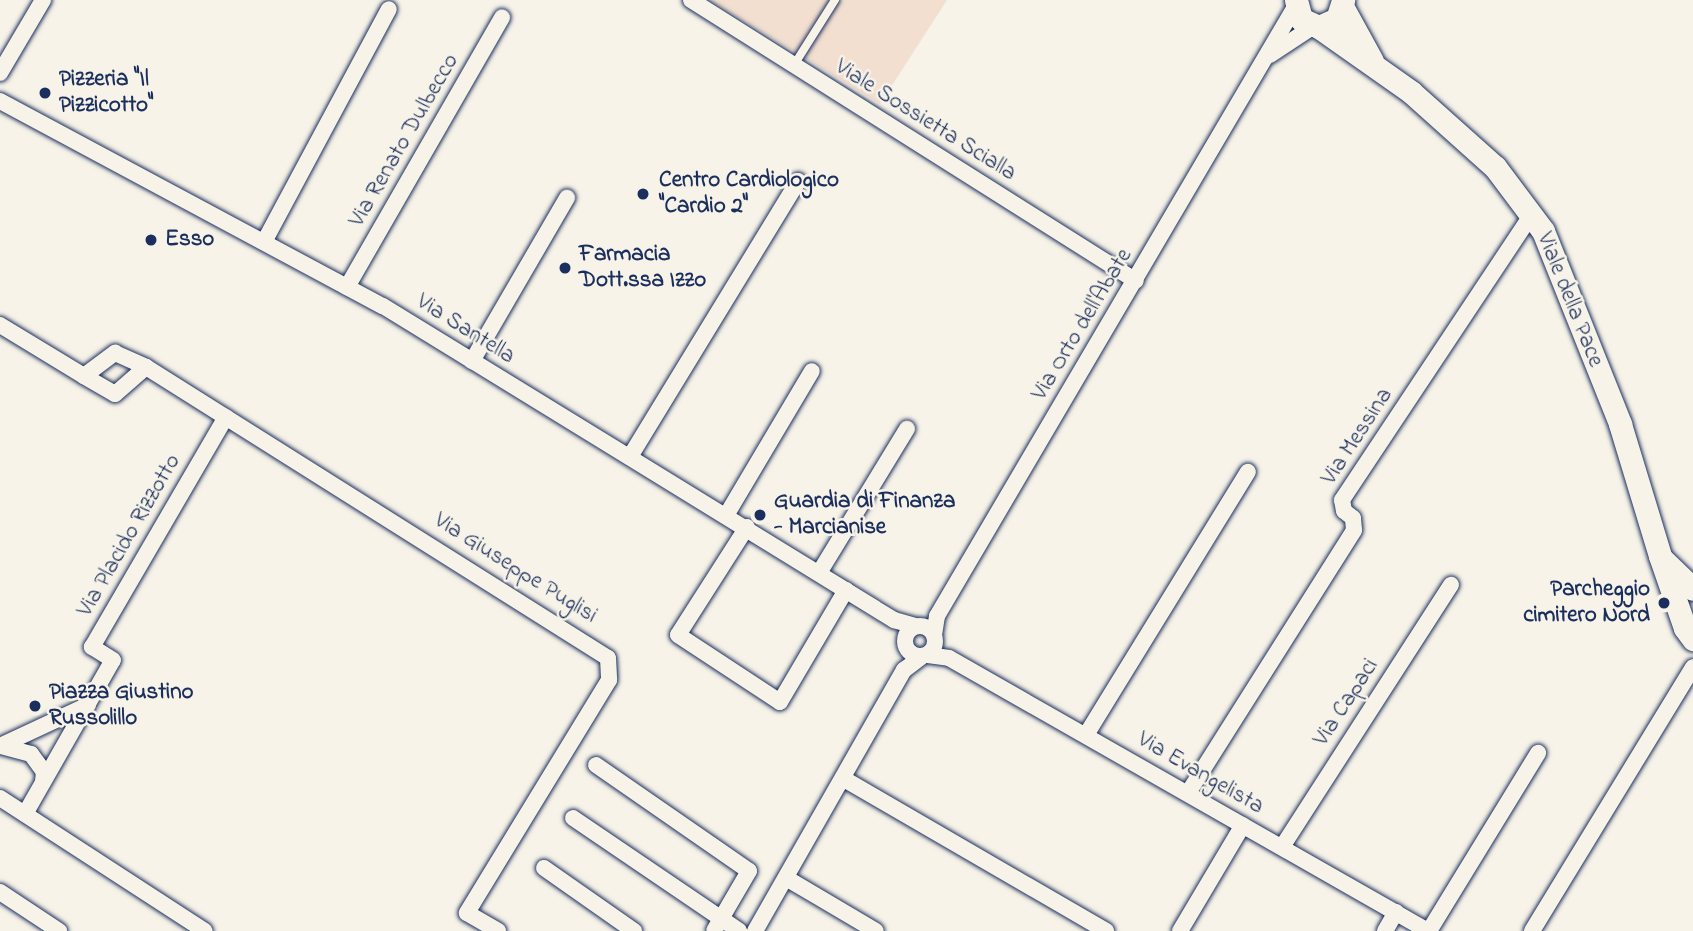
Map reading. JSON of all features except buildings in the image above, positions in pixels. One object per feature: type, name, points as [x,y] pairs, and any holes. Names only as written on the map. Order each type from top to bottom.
[{"type":"street","points":[[0,73],[43,0]]},
{"type":"street","name":"Viale Sossietta Scialla","points":[[691,0],[1136,281]]},
{"type":"street","name":"Viale della Pace","points":[[1296,3],[1301,19],[1374,63],[1495,167],[1532,214],[1543,232],[1620,424],[1660,556],[1693,639]]},
{"type":"street","name":"Via Orto dell'Abate","points":[[920,641],[1136,281],[1268,57],[1296,3]]},
{"type":"street","points":[[1268,57],[1316,27],[1337,19],[1343,4]]},
{"type":"street","name":"Viale della Pace","points":[[1343,4],[1374,63]]},
{"type":"street","points":[[264,242],[389,9]]},
{"type":"street","name":"Via Renato Dulbecco","points":[[347,287],[502,17]]},
{"type":"street","name":"Via Santella","points":[[0,101],[347,287],[727,514],[894,620],[920,641]]},
{"type":"street","points":[[631,455],[799,181]]},
{"type":"street","points":[[472,361],[567,198]]},
{"type":"street","name":"Via Messina","points":[[1188,793],[1354,530],[1353,518],[1344,511],[1342,500],[1532,214]]},
{"type":"street","points":[[0,325],[115,394],[146,368]]},
{"type":"street","name":"Via Giuseppe Puglisi","points":[[84,376],[115,353],[146,368],[608,658],[609,680],[467,913],[487,928]]},
{"type":"street","points":[[727,514],[813,371]]},
{"type":"street","name":"Via Placido Rizzotto","points":[[25,814],[113,660],[92,648],[226,417]]},
{"type":"street","points":[[819,573],[907,429]]},
{"type":"street","points":[[1086,735],[1248,472]]},
{"type":"street","points":[[747,527],[678,635],[780,702],[846,590]]},
{"type":"street","name":"Viale della Pace","points":[[1660,556],[1693,589]]},
{"type":"street","name":"Via Capaci","points":[[1282,847],[1451,584]]},
{"type":"street","points":[[755,931],[844,779],[920,641]]},
{"type":"street","name":"Via Evangelista","points":[[920,641],[1429,931]]},
{"type":"street","points":[[1532,931],[1693,667]]},
{"type":"street","points":[[1,746],[88,705]]},
{"type":"street","points":[[1,746],[31,754],[44,772],[43,782]]},
{"type":"street","points":[[1429,931],[1538,753]]},
{"type":"street","points":[[596,765],[749,871],[718,925]]},
{"type":"street","points":[[844,779],[1106,931]]},
{"type":"street","points":[[0,798],[205,931]]},
{"type":"street","points":[[573,818],[718,925],[739,931]]},
{"type":"street","points":[[1180,931],[1243,825]]},
{"type":"street","points":[[544,868],[634,931]]},
{"type":"street","points":[[786,878],[876,931]]},
{"type":"street","points":[[0,891],[59,931]]},
{"type":"street","points":[[1385,931],[1396,912]]},
{"type":"lane","points":[[794,65],[835,0]]},
{"type":"shaded area","points":[[710,0],[947,0],[880,104]]},
{"type":"place","name":"Pizzeria \"Il Pizzicotto\"","points":[[45,93]]},
{"type":"place","name":"Centro Cardiologico \"Cardio 2\"","points":[[643,194]]},
{"type":"place","name":"Esso","points":[[151,240]]},
{"type":"place","name":"Farmacia Dott.ssa Izzo","points":[[565,268]]},
{"type":"place","name":"Guardia di Finanza - Marcianise","points":[[760,515]]},
{"type":"place","name":"Parcheggio cimitero Nord","points":[[1664,603]]},
{"type":"place","name":"Piazza Giustino Russolillo","points":[[35,706]]}]
